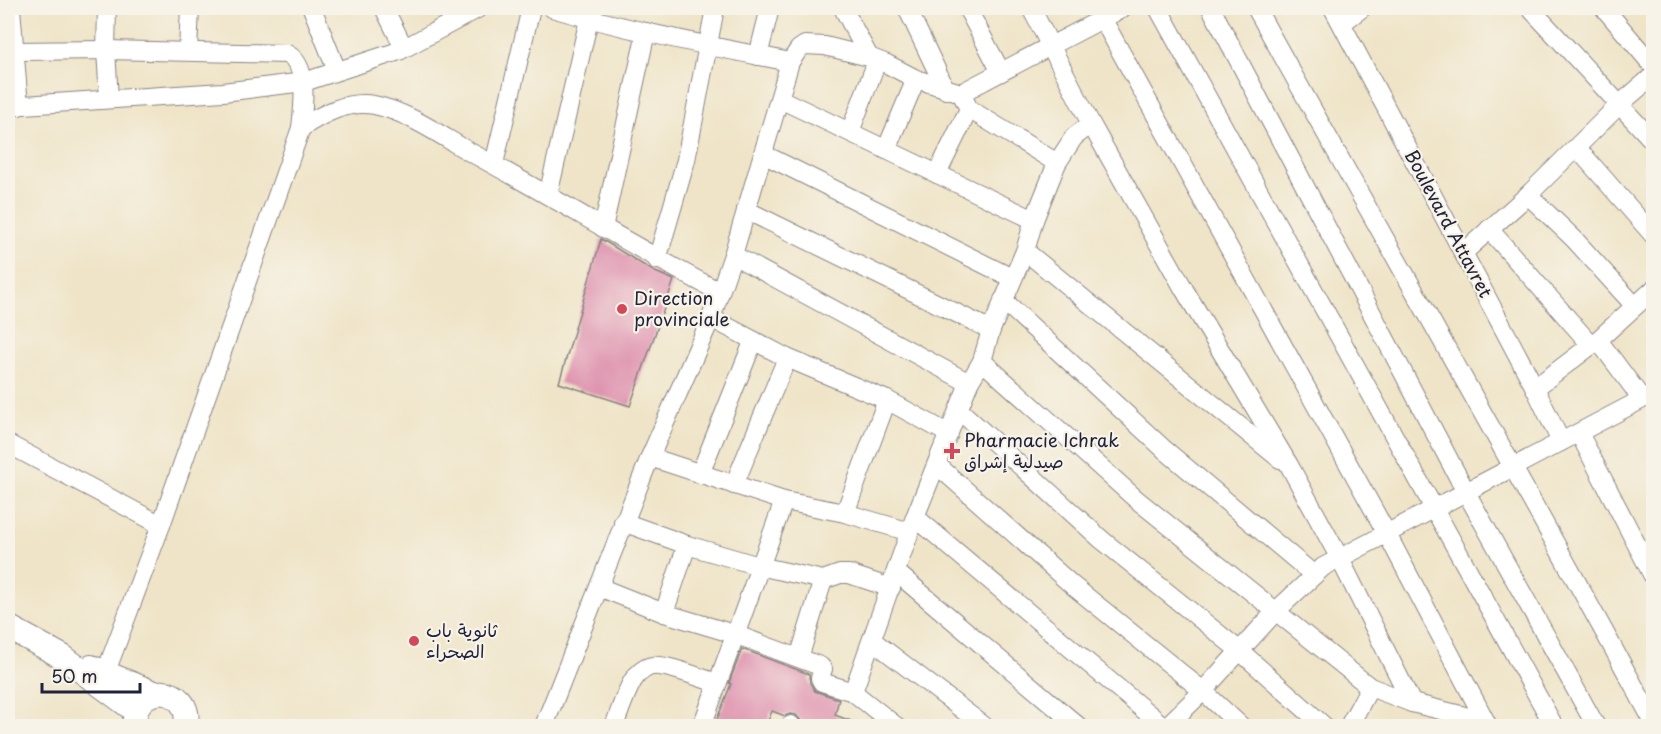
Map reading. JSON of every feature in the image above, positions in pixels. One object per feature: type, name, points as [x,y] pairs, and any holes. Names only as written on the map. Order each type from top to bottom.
[{"type":"main road","points":[[8,627],[104,679],[154,693]]},
{"type":"main road","points":[[104,679],[136,718],[145,697],[163,692],[172,694],[182,703],[186,719],[208,726]]},
{"type":"street","points":[[11,8],[13,106],[223,92],[304,82],[404,48],[479,8]]},
{"type":"street","points":[[107,8],[106,50],[110,99]]},
{"type":"street","points":[[188,51],[190,8]]},
{"type":"street","points":[[312,8],[337,71]]},
{"type":"street","points":[[384,8],[404,48]]},
{"type":"street","points":[[494,164],[531,8]]},
{"type":"street","points":[[552,8],[646,32],[790,62]]},
{"type":"street","points":[[657,260],[686,160],[715,8]]},
{"type":"street","points":[[759,56],[770,8]]},
{"type":"street","points":[[843,8],[873,59],[850,132]]},
{"type":"street","points":[[907,8],[958,97]]},
{"type":"street","points":[[967,8],[1001,72]]},
{"type":"street","points":[[1031,8],[1091,124],[1185,291],[1289,465],[1339,557],[1412,703]]},
{"type":"street","points":[[936,174],[958,97],[1052,45],[1099,13],[1123,8]]},
{"type":"street","points":[[1158,8],[1554,726]]},
{"type":"street","points":[[1211,8],[1466,492],[1596,726]]},
{"type":"street","points":[[1256,8],[1365,206],[1444,342],[1653,723]]},
{"type":"street","points":[[1337,15],[1362,8]]},
{"type":"street","points":[[1530,8],[1653,142]]},
{"type":"street","points":[[1604,8],[1653,67]]},
{"type":"street","points":[[1099,13],[1387,534],[1486,724]]},
{"type":"street","name":"Boulevard Attavret","points":[[1337,15],[1535,388],[1561,442]]},
{"type":"street","points":[[548,195],[589,19]]},
{"type":"street","points":[[603,228],[646,32]]},
{"type":"street","points":[[544,726],[623,522],[711,318],[733,255],[790,62],[799,49],[809,45],[825,46],[873,59],[958,97],[1057,163]]},
{"type":"street","points":[[13,51],[106,50],[287,54],[296,63],[304,82],[302,128],[104,679]]},
{"type":"street","points":[[1463,253],[1528,195],[1620,104],[1653,75]]},
{"type":"street","points":[[886,150],[916,79]]},
{"type":"street","points":[[780,99],[1034,220]]},
{"type":"street","points":[[302,128],[335,109],[360,104],[373,105],[399,113],[494,164],[657,260],[720,292]]},
{"type":"street","points":[[853,693],[912,525],[969,383],[982,361],[991,330],[1057,163],[1074,137],[1091,124]]},
{"type":"street","points":[[1577,148],[1653,236]]},
{"type":"street","points":[[763,154],[1012,278]]},
{"type":"street","points":[[1528,195],[1574,239],[1634,305]]},
{"type":"street","points":[[746,210],[991,330]]},
{"type":"street","points":[[650,458],[784,501],[912,525],[1165,726],[1203,691],[1276,610],[1314,575],[1339,557],[1433,510],[1511,467],[1649,400],[1489,229]]},
{"type":"street","points":[[1024,251],[1289,465]]},
{"type":"street","points":[[733,255],[969,383]]},
{"type":"street","points":[[1535,388],[1595,342],[1653,289]]},
{"type":"street","points":[[1003,300],[1165,450],[1314,575]]},
{"type":"street","points":[[711,318],[787,358],[887,399],[949,434]]},
{"type":"street","points":[[700,474],[753,342]]},
{"type":"street","points":[[734,485],[787,358]]},
{"type":"street","points":[[982,361],[1136,499],[1370,687],[1412,703],[1486,724]]},
{"type":"street","points":[[844,513],[887,399]]},
{"type":"street","points":[[959,410],[1102,540],[1240,651],[1324,726]]},
{"type":"street","points":[[1579,433],[1653,578]]},
{"type":"street","points":[[8,444],[161,525]]},
{"type":"street","points":[[937,465],[1072,585],[1203,691],[1241,726]]},
{"type":"street","points":[[702,726],[784,501]]},
{"type":"street","points":[[623,522],[687,545],[759,566],[823,580],[840,573],[893,580],[1078,726]]},
{"type":"street","points":[[664,613],[687,545]]},
{"type":"street","points":[[799,658],[823,580]]},
{"type":"street","points":[[599,587],[664,613],[734,634],[823,668],[820,678],[822,682],[853,693],[896,726]]},
{"type":"street","points":[[873,641],[984,726]]},
{"type":"street","points":[[614,726],[632,681],[645,669],[653,666],[664,667],[717,683]]},
{"type":"street","points":[[1348,726],[1370,687]]},
{"type":"building","name":"Direction provinciale","points":[[601,239],[653,271],[674,280],[630,406],[559,383]]},
{"type":"building","points":[[742,649],[809,674],[810,683],[815,691],[839,699],[835,715],[864,726],[816,726],[802,722],[796,715],[785,716],[772,711],[766,726],[726,726],[716,722]]},
{"type":"place","name":"Direction provinciale","points":[[622,309]]},
{"type":"place","name":"Pharmacie Ichrak صيدلية إشراق","points":[[952,451]]},
{"type":"place","name":"ثانوية باب الصحراء","points":[[414,641]]}]
